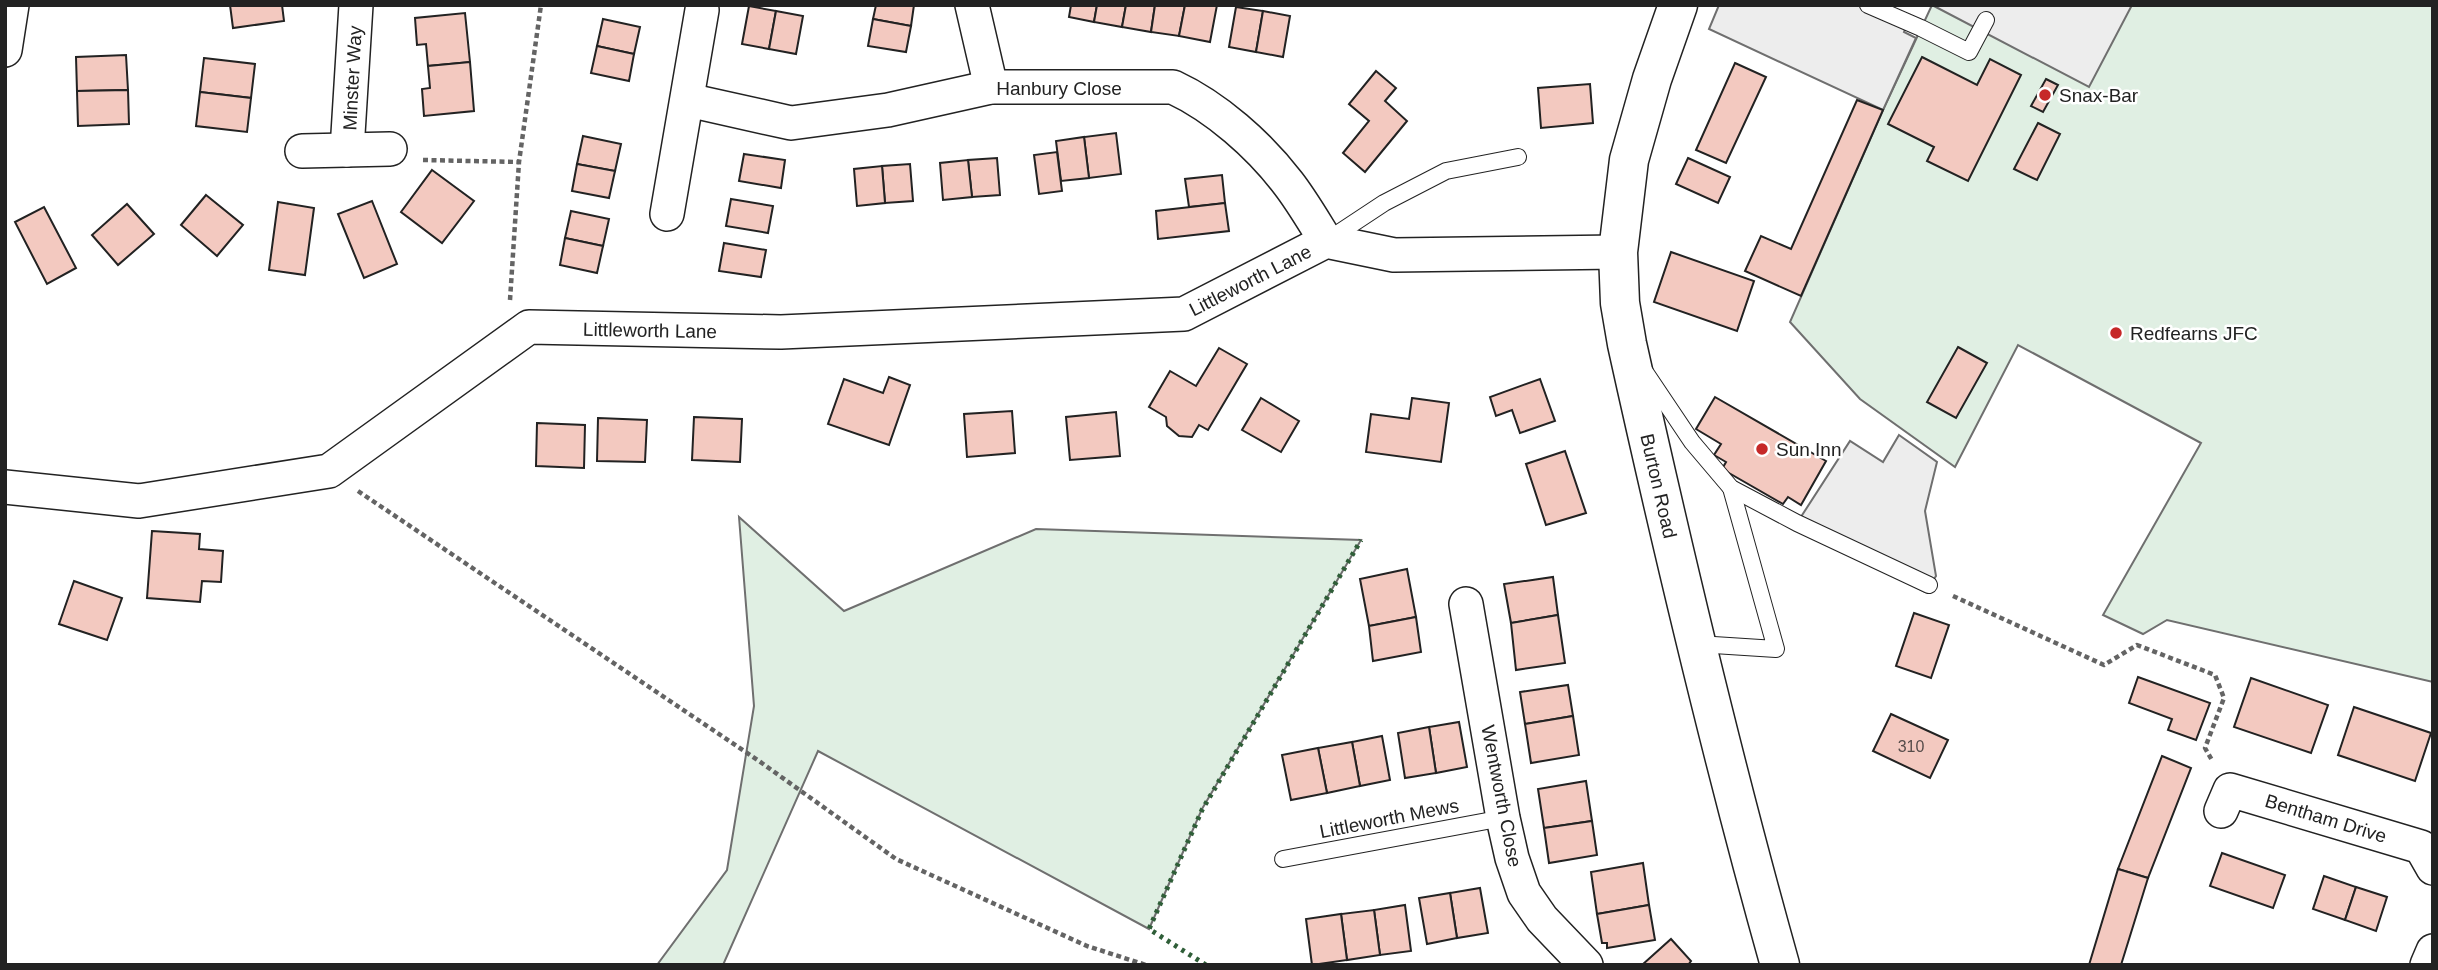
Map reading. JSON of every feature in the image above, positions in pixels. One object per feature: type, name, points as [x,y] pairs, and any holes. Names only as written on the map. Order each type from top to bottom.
[{"type":"street","points":[[5,50],[12,5]]},
{"type":"street","name":"Minster Way","points":[[347,150],[356,5]]},
{"type":"street","points":[[972,5],[991,87]]},
{"type":"street","name":"Burton Road","points":[[1678,5],[1652,79],[1629,160],[1618,252],[1620,303],[1695,644],[1780,965]]},
{"type":"street","points":[[667,214],[702,10]]},
{"type":"street","name":"Hanbury Close","points":[[688,100],[791,123],[888,110],[991,87],[1173,87],[1194,97],[1223,117],[1288,182],[1326,241]]},
{"type":"street","name":"Minster Way","points":[[302,150],[390,149]]},
{"type":"street","name":"Littleworth Lane","points":[[5,487],[139,501],[329,471],[529,327],[781,332],[1184,314],[1326,241],[1394,255],[1618,252]]},
{"type":"street","name":"Wentworth Close","points":[[1466,604],[1512,858],[1524,892],[1542,919],[1586,965]]},
{"type":"street","name":"Bentham Drive","points":[[2226,800],[2421,847],[2433,868]]},
{"type":"street","points":[[2427,965],[2433,951]]},
{"type":"lane","points":[[1868,5],[1969,52],[1986,20]]},
{"type":"lane","name":"Littleworth Lane","points":[[1326,241],[1384,203],[1446,171],[1518,157]]},
{"type":"lane","points":[[1627,344],[1692,442],[1731,488],[1797,523],[1929,585]]},
{"type":"lane","points":[[1695,644],[1776,649],[1731,488]]},
{"type":"lane","name":"Littleworth Mews","points":[[1283,859],[1503,818]]},
{"type":"path","points":[[509,291],[519,162],[541,5]]},
{"type":"path","points":[[390,149],[389,159],[519,162]]},
{"type":"path","points":[[329,471],[747,753],[895,859],[1087,946],[1146,965]]},
{"type":"path","points":[[1929,585],[2104,665],[2137,645],[2215,674],[2224,698],[2205,748],[2226,800]]},
{"type":"green space","name":"Redfearns JFC","points":[[1932,5],[2433,5],[2433,682],[2167,620],[2143,634],[2103,615],[2201,443],[2018,345],[1955,467],[1860,399],[1790,322]]},
{"type":"green space","points":[[739,517],[844,611],[1036,529],[1361,540],[1202,809],[1149,929],[818,751],[723,965],[657,965],[727,870],[754,706]]},
{"type":"shaded area","points":[[1719,5],[1868,5],[1908,22],[1904,32],[1916,38],[1883,110],[1709,29]]},
{"type":"shaded area","points":[[1932,5],[2132,5],[2089,87]]},
{"type":"shaded area","points":[[1899,435],[1937,462],[1925,511],[1936,576],[1925,592],[1797,523],[1850,441],[1883,462]]},
{"type":"building","points":[[230,5],[282,5],[284,21],[233,28]]},
{"type":"building","points":[[876,5],[914,5],[911,26],[873,19]]},
{"type":"building","points":[[1071,5],[1097,5],[1094,22],[1069,17]]},
{"type":"building","points":[[1097,5],[1126,5],[1122,27],[1094,22]]},
{"type":"building","points":[[1126,5],[1155,5],[1151,32],[1122,27]]},
{"type":"building","points":[[1155,5],[1185,5],[1179,36],[1151,32]]},
{"type":"building","points":[[1185,5],[1217,5],[1210,42],[1179,36]]},
{"type":"building","points":[[749,6],[776,11],[769,49],[742,44]]},
{"type":"building","points":[[1236,7],[1263,11],[1256,52],[1229,47]]},
{"type":"building","points":[[776,11],[803,16],[796,54],[769,49]]},
{"type":"building","points":[[1263,11],[1290,16],[1283,57],[1256,52]]},
{"type":"building","points":[[465,13],[470,62],[428,66],[426,44],[417,45],[415,18]]},
{"type":"building","points":[[603,19],[640,27],[634,54],[597,46]]},
{"type":"building","points":[[873,19],[911,26],[906,52],[868,46]]},
{"type":"building","points":[[597,46],[634,54],[629,81],[591,73]]},
{"type":"building","points":[[126,55],[128,90],[77,91],[76,57]]},
{"type":"building","points":[[1922,57],[1977,85],[1990,59],[2021,75],[1968,181],[1927,161],[1934,147],[1888,124]]},
{"type":"building","points":[[204,58],[255,64],[251,98],[200,92]]},
{"type":"building","points":[[470,62],[474,111],[424,116],[422,89],[430,88],[428,66]]},
{"type":"building","points":[[1735,63],[1766,77],[1726,163],[1696,150]]},
{"type":"building","points":[[1376,71],[1396,88],[1385,101],[1407,121],[1365,172],[1343,153],[1369,121],[1349,104]]},
{"type":"building","name":"Snax-Bar","points":[[2046,79],[2058,85],[2043,112],[2031,106]]},
{"type":"building","points":[[1590,84],[1593,123],[1541,128],[1538,88]]},
{"type":"building","points":[[128,90],[129,124],[78,126],[77,91]]},
{"type":"building","points":[[200,92],[251,98],[247,132],[196,126]]},
{"type":"building","points":[[1857,100],[1883,110],[1801,296],[1745,271],[1761,236],[1791,249]]},
{"type":"building","points":[[2038,123],[2060,134],[2037,180],[2014,169]]},
{"type":"building","points":[[1116,133],[1121,174],[1089,178],[1084,137]]},
{"type":"building","points":[[583,136],[621,144],[615,171],[577,164]]},
{"type":"building","points":[[1084,137],[1089,178],[1061,181],[1056,141]]},
{"type":"building","points":[[1057,152],[1062,191],[1039,194],[1034,155]]},
{"type":"building","points":[[744,154],[785,160],[781,188],[739,181]]},
{"type":"building","points":[[997,158],[1000,195],[972,197],[968,160]]},
{"type":"building","points":[[1688,158],[1730,177],[1718,203],[1676,184]]},
{"type":"building","points":[[968,160],[972,197],[943,200],[940,163]]},
{"type":"building","points":[[577,164],[615,171],[609,198],[572,191]]},
{"type":"building","points":[[910,164],[913,201],[885,203],[882,166]]},
{"type":"building","points":[[882,166],[885,203],[857,206],[854,169]]},
{"type":"building","points":[[432,170],[474,201],[442,243],[401,212]]},
{"type":"building","points":[[1222,175],[1225,203],[1189,207],[1185,179]]},
{"type":"building","points":[[206,195],[243,225],[217,256],[181,225]]},
{"type":"building","points":[[731,199],[773,206],[768,233],[726,226]]},
{"type":"building","points":[[372,201],[397,264],[364,278],[338,214]]},
{"type":"building","points":[[278,202],[314,208],[305,275],[269,270]]},
{"type":"building","points":[[1225,203],[1229,231],[1158,239],[1156,211]]},
{"type":"building","points":[[127,204],[154,234],[118,265],[92,235]]},
{"type":"building","points":[[44,207],[76,268],[47,284],[15,222]]},
{"type":"building","points":[[571,211],[609,219],[603,246],[565,238]]},
{"type":"building","points":[[565,238],[603,246],[597,273],[560,265]]},
{"type":"building","points":[[724,243],[766,250],[761,277],[719,271]]},
{"type":"building","points":[[1671,252],[1754,281],[1737,331],[1654,302]]},
{"type":"building","points":[[1958,347],[1987,363],[1956,418],[1927,402]]},
{"type":"building","points":[[1219,348],[1247,364],[1208,430],[1199,425],[1192,437],[1179,436],[1167,426],[1166,417],[1149,407],[1170,371],[1196,386]]},
{"type":"building","points":[[889,377],[910,385],[889,445],[828,424],[844,379],[883,393]]},
{"type":"building","points":[[1540,379],[1555,421],[1520,433],[1512,410],[1496,416],[1490,397]]},
{"type":"building","name":"Sun Inn","points":[[1715,397],[1826,461],[1801,505],[1788,497],[1783,504],[1722,469],[1726,462],[1714,455],[1721,444],[1696,429]]},
{"type":"building","points":[[1261,398],[1299,421],[1281,452],[1242,430]]},
{"type":"building","points":[[1412,398],[1449,403],[1441,462],[1366,452],[1371,414],[1409,419]]},
{"type":"building","points":[[1012,411],[1015,453],[967,457],[964,414]]},
{"type":"building","points":[[1116,412],[1120,456],[1070,460],[1066,417]]},
{"type":"building","points":[[694,417],[742,419],[740,462],[692,460]]},
{"type":"building","points":[[598,418],[647,420],[645,462],[597,461]]},
{"type":"building","points":[[537,423],[585,425],[584,468],[536,466]]},
{"type":"building","points":[[1565,451],[1586,513],[1546,525],[1526,464]]},
{"type":"building","points":[[152,531],[200,534],[199,549],[223,551],[221,582],[202,581],[200,602],[147,598]]},
{"type":"building","points":[[1407,569],[1416,617],[1369,626],[1360,579]]},
{"type":"building","points":[[1553,577],[1558,615],[1511,623],[1504,584]]},
{"type":"building","points":[[74,581],[122,598],[107,640],[59,624]]},
{"type":"building","points":[[1914,613],[1949,625],[1931,678],[1896,666]]},
{"type":"building","points":[[1558,615],[1565,663],[1516,670],[1511,623]]},
{"type":"building","points":[[1416,617],[1421,652],[1373,661],[1369,626]]},
{"type":"building","points":[[2138,677],[2210,703],[2196,740],[2168,730],[2172,719],[2129,703]]},
{"type":"building","points":[[2251,678],[2328,705],[2311,753],[2234,727]]},
{"type":"building","points":[[1568,685],[1573,716],[1525,724],[1520,692]]},
{"type":"building","points":[[2354,707],[2431,733],[2415,781],[2338,755]]},
{"type":"building","points":[[1891,714],[1948,740],[1930,778],[1873,751]]},
{"type":"building","points":[[1573,716],[1579,755],[1531,763],[1525,724]]},
{"type":"building","points":[[1459,722],[1467,767],[1436,773],[1429,727]]},
{"type":"building","points":[[1429,727],[1436,773],[1405,778],[1398,733]]},
{"type":"building","points":[[1382,736],[1390,780],[1360,786],[1352,742]]},
{"type":"building","points":[[1352,742],[1360,786],[1327,793],[1318,748]]},
{"type":"building","points":[[1318,748],[1327,793],[1291,800],[1282,755]]},
{"type":"building","points":[[2162,756],[2191,768],[2148,878],[2118,869]]},
{"type":"building","points":[[1586,781],[1592,821],[1544,828],[1538,789]]},
{"type":"building","points":[[1592,821],[1597,855],[1549,863],[1544,828]]},
{"type":"building","points":[[2222,853],[2285,875],[2273,908],[2210,886]]},
{"type":"building","points":[[1643,863],[1649,905],[1597,914],[1591,872]]},
{"type":"building","points":[[2118,869],[2148,878],[2121,965],[2089,965]]},
{"type":"building","points":[[2324,876],[2356,887],[2345,920],[2313,909]]},
{"type":"building","points":[[2356,887],[2387,897],[2376,931],[2345,920]]},
{"type":"building","points":[[1480,888],[1488,933],[1457,938],[1450,893]]},
{"type":"building","points":[[1450,893],[1457,938],[1427,944],[1419,898]]},
{"type":"building","points":[[1405,905],[1411,951],[1380,955],[1374,910]]},
{"type":"building","points":[[1649,905],[1655,940],[1607,948],[1607,943],[1602,943],[1597,914]]},
{"type":"building","points":[[1374,910],[1380,955],[1347,960],[1341,914]]},
{"type":"building","points":[[1341,914],[1347,960],[1312,965],[1306,919]]},
{"type":"building","points":[[1671,939],[1691,961],[1688,965],[1642,965]]},
{"type":"hedge","points":[[1206,965],[1149,929],[1202,810],[1361,540]]},
{"type":"place","name":"Snax-Bar","points":[[2045,95]]},
{"type":"place","name":"Redfearns JFC","points":[[2116,333]]},
{"type":"place","name":"Sun Inn","points":[[1762,449]]}]
